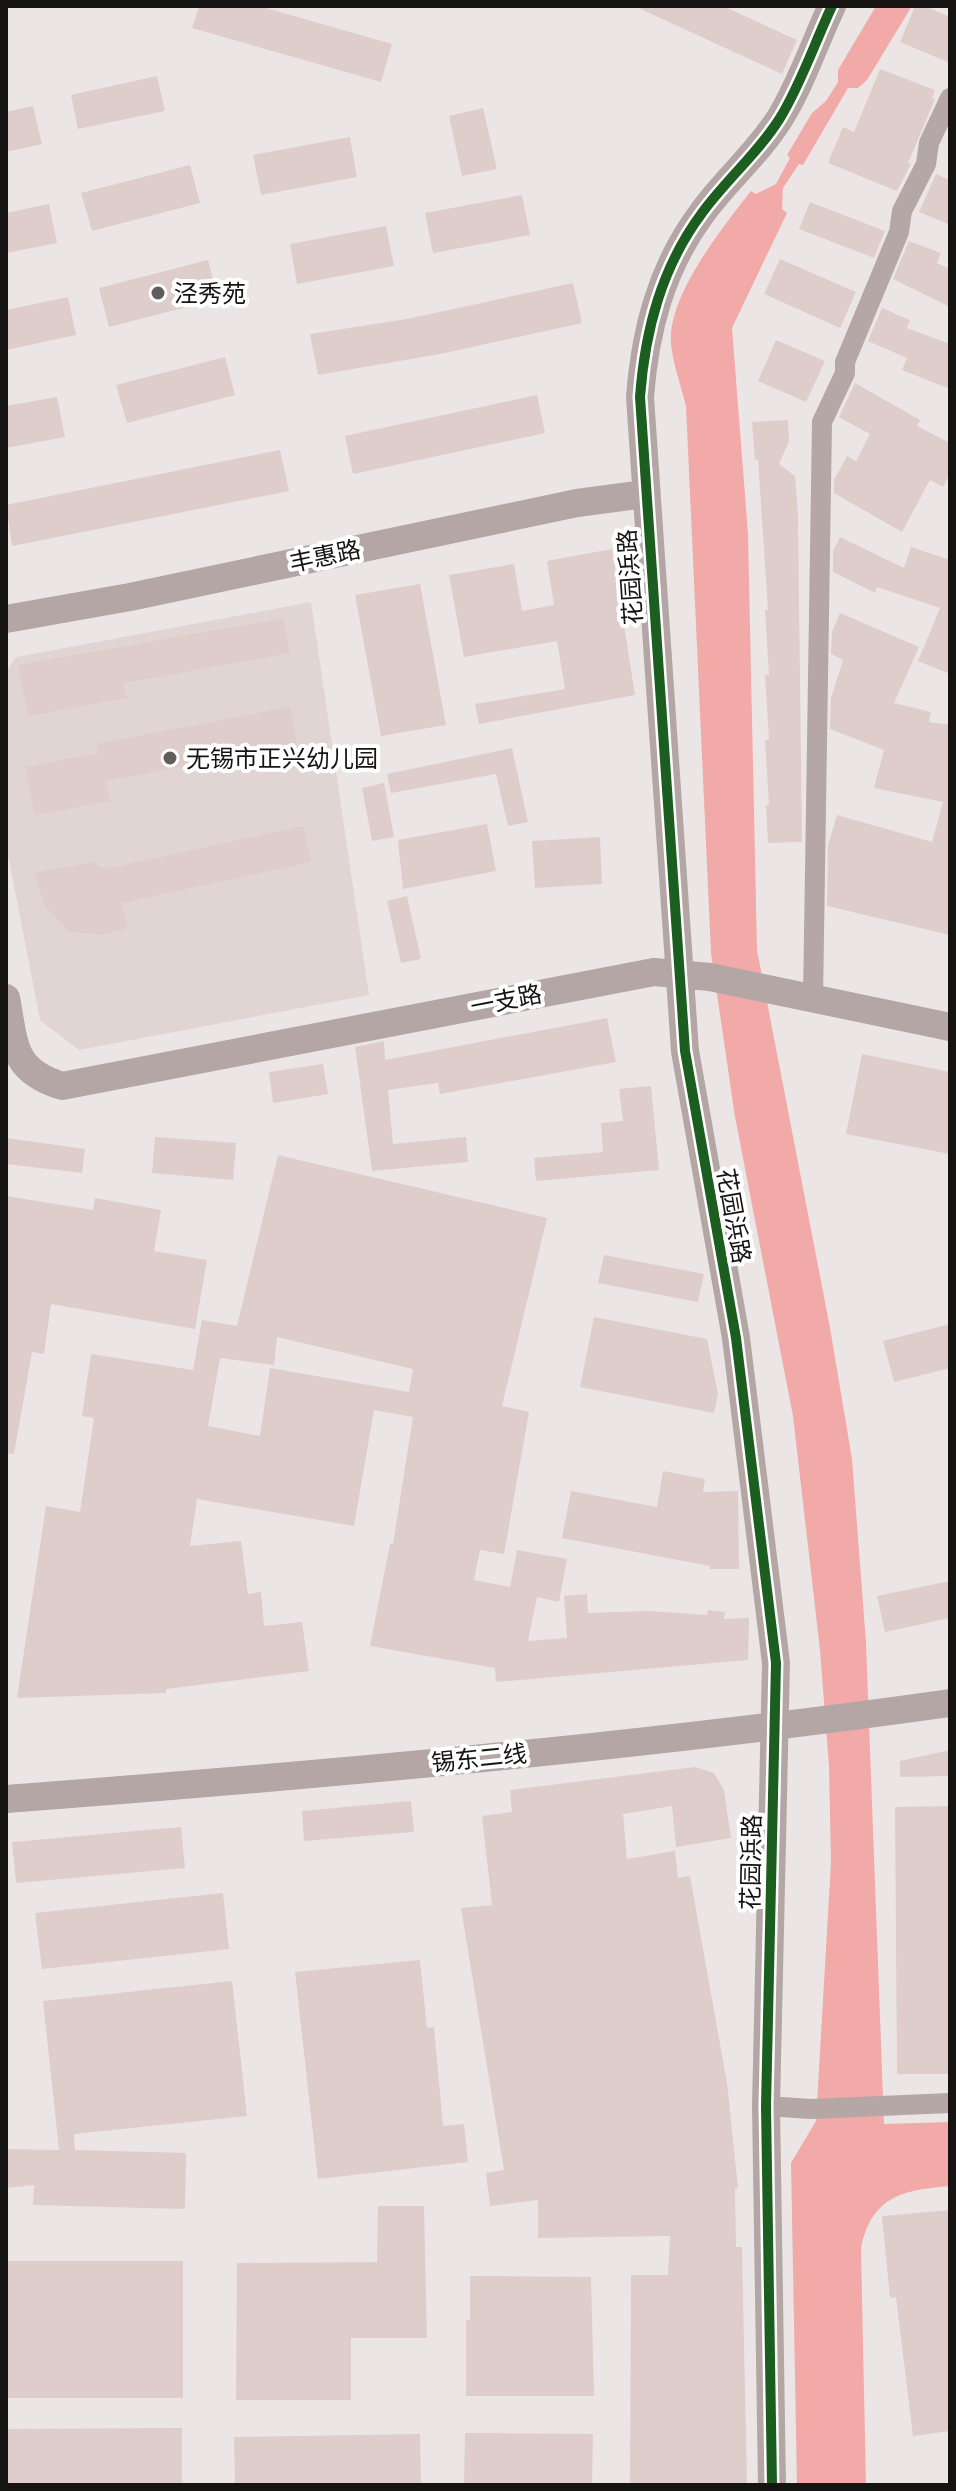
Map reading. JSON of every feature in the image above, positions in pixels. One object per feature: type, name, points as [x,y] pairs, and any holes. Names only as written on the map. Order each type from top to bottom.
[{"type":"street","name":"花园浜路","points":[[772,2485],[766,2106],[776,1663],[738,1354],[685,1051],[640,397],[644,353],[655,303],[675,257],[701,214],[780,118],[832,6]]},
{"type":"street","points":[[801,997],[822,422],[845,373],[845,362],[899,232],[902,211],[926,164],[929,143],[950,98]]},
{"type":"street","name":"丰惠路","points":[[6,619],[130,597],[577,503],[645,494]]},
{"type":"street","name":"一支路","points":[[6,998],[16,1051],[35,1078],[62,1086],[654,972],[710,977],[950,1027]]},
{"type":"street","name":"锡东二线","points":[[6,1799],[250,1781],[773,1729],[950,1703]]},
{"type":"street","points":[[766,2106],[811,2109],[950,2103]]},
{"type":"shaded area","points":[[876,6],[912,6],[867,80],[858,88],[848,88],[803,165],[799,164],[783,188],[782,209],[787,213],[732,328],[748,534],[757,950],[830,1328],[852,1459],[866,1643],[884,2124],[950,2122],[950,2186],[918,2190],[892,2199],[873,2217],[861,2248],[866,2485],[797,2485],[791,2163],[816,2121],[831,1862],[829,1766],[820,1650],[793,1416],[735,1117],[711,953],[686,406],[671,344],[678,305],[699,263],[751,191],[756,194],[776,184],[790,158],[787,155],[812,113],[826,101],[838,82],[838,70]]},
{"type":"shaded area","name":"无锡市正兴幼儿园","points":[[311,602],[369,995],[79,1050],[40,1020],[6,845],[6,672],[16,657]]},
{"type":"building","points":[[199,6],[259,6],[392,44],[381,82],[192,28]]},
{"type":"building","points":[[634,6],[723,6],[797,40],[782,74]]},
{"type":"building","points":[[915,6],[925,6],[950,17],[950,63],[900,42]]},
{"type":"building","points":[[880,69],[935,90],[932,98],[935,99],[908,163],[911,164],[897,191],[828,163],[843,127],[854,132]]},
{"type":"building","points":[[157,76],[165,111],[78,129],[71,95]]},
{"type":"building","points":[[33,106],[42,144],[6,152],[6,112]]},
{"type":"building","points":[[483,108],[497,169],[462,176],[449,116]]},
{"type":"building","points":[[350,137],[357,177],[261,195],[253,155]]},
{"type":"building","points":[[190,165],[200,203],[92,231],[81,193]]},
{"type":"building","points":[[936,174],[950,180],[950,225],[919,212]]},
{"type":"building","points":[[522,195],[530,235],[433,253],[425,213]]},
{"type":"building","points":[[810,202],[885,231],[874,258],[799,229]]},
{"type":"building","points":[[49,204],[57,243],[6,253],[6,213]]},
{"type":"building","points":[[386,226],[394,266],[297,284],[290,244]]},
{"type":"building","points":[[909,241],[941,253],[937,263],[950,269],[950,307],[893,279]]},
{"type":"building","points":[[780,259],[856,292],[840,328],[764,294]]},
{"type":"building","name":"泾秀苑","points":[[208,260],[218,299],[109,327],[99,288]]},
{"type":"building","points":[[573,283],[582,323],[440,354],[318,375],[310,334],[407,319]]},
{"type":"building","points":[[68,297],[76,335],[6,350],[6,310]]},
{"type":"building","points":[[882,308],[910,320],[907,328],[950,344],[950,389],[902,370],[907,358],[868,341]]},
{"type":"building","points":[[776,340],[825,361],[806,402],[758,381]]},
{"type":"building","points":[[225,357],[235,395],[127,423],[116,385]]},
{"type":"building","points":[[855,383],[920,420],[917,426],[950,443],[950,473],[943,487],[930,480],[902,532],[834,493],[834,480],[847,456],[856,461],[870,434],[839,417]]},
{"type":"building","points":[[537,395],[545,433],[353,474],[345,436]]},
{"type":"building","points":[[57,397],[65,437],[6,448],[6,406]]},
{"type":"building","points":[[788,420],[789,441],[779,464],[795,476],[798,515],[802,842],[768,843],[765,740],[769,739],[765,675],[769,675],[765,610],[768,610],[758,459],[755,460],[752,422]]},
{"type":"building","points":[[280,450],[289,491],[12,546],[6,505]]},
{"type":"building","points":[[840,537],[904,568],[911,547],[950,560],[950,674],[918,661],[940,608],[877,587],[875,593],[833,572],[833,551]]},
{"type":"building","points":[[612,549],[635,695],[479,724],[475,704],[565,689],[557,641],[464,657],[449,575],[514,564],[522,611],[554,605],[547,561]]},
{"type":"building","points":[[420,584],[446,725],[381,736],[355,595]]},
{"type":"building","points":[[840,613],[919,647],[894,703],[931,712],[929,722],[950,725],[950,935],[827,906],[828,845],[837,815],[932,842],[943,802],[874,788],[884,750],[830,729],[831,698],[843,660],[831,654],[832,632]]},
{"type":"building","points":[[284,618],[290,653],[124,683],[127,698],[28,716],[18,665]]},
{"type":"building","name":"无锡市正兴幼儿园","points":[[290,707],[297,744],[106,781],[110,801],[35,815],[25,767],[98,753],[96,744]]},
{"type":"building","points":[[512,748],[528,822],[508,826],[496,774],[391,793],[387,774]]},
{"type":"building","points":[[384,783],[394,837],[372,841],[362,788]]},
{"type":"building","points":[[487,824],[496,871],[403,889],[398,840]]},
{"type":"building","points":[[303,826],[311,862],[122,903],[127,928],[101,935],[68,931],[45,906],[34,873],[92,862],[105,869]]},
{"type":"building","points":[[600,837],[602,884],[535,888],[532,841]]},
{"type":"building","points":[[407,896],[421,959],[401,963],[387,901]]},
{"type":"building","points":[[607,1018],[616,1062],[440,1094],[438,1083],[388,1090],[393,1144],[466,1137],[468,1162],[372,1171],[355,1047],[384,1041],[385,1060]]},
{"type":"building","points":[[862,1054],[950,1072],[950,1154],[846,1134]]},
{"type":"building","points":[[323,1064],[328,1094],[273,1103],[269,1072]]},
{"type":"building","points":[[651,1086],[659,1170],[536,1181],[534,1158],[603,1152],[601,1123],[623,1121],[619,1089]]},
{"type":"building","points":[[155,1137],[236,1143],[233,1180],[152,1173]]},
{"type":"building","points":[[6,1138],[85,1149],[82,1173],[6,1164]]},
{"type":"building","points":[[278,1155],[547,1218],[502,1406],[529,1412],[504,1554],[480,1550],[474,1580],[510,1587],[517,1550],[567,1559],[559,1602],[537,1597],[528,1641],[567,1638],[564,1596],[587,1594],[588,1613],[649,1611],[707,1615],[708,1610],[725,1612],[724,1619],[749,1618],[748,1660],[496,1682],[495,1668],[370,1646],[390,1544],[393,1544],[413,1417],[374,1410],[354,1526],[197,1499],[190,1546],[241,1541],[248,1594],[261,1592],[264,1626],[302,1622],[309,1671],[166,1689],[166,1693],[17,1698],[46,1506],[80,1512],[94,1418],[82,1416],[91,1354],[193,1370],[202,1320],[237,1326]],"holes":[[[277,1337],[413,1369],[409,1392],[270,1368],[260,1436],[208,1426],[220,1358],[274,1365]]]},
{"type":"building","points":[[6,1196],[93,1210],[95,1198],[161,1210],[154,1251],[207,1260],[195,1329],[51,1304],[44,1354],[32,1352],[14,1454],[6,1453]]},
{"type":"building","points":[[604,1255],[704,1274],[698,1302],[598,1283]]},
{"type":"building","points":[[594,1317],[707,1339],[718,1394],[714,1413],[580,1387]]},
{"type":"building","points":[[950,1324],[950,1368],[894,1382],[883,1341]]},
{"type":"building","points":[[663,1471],[705,1479],[703,1492],[738,1491],[739,1569],[710,1569],[710,1566],[562,1538],[571,1491],[657,1507]]},
{"type":"building","points":[[950,1581],[950,1618],[885,1632],[877,1596]]},
{"type":"building","points":[[950,1750],[950,1776],[900,1777],[900,1761]]},
{"type":"building","points":[[695,1767],[714,1773],[724,1790],[731,1838],[676,1847],[672,1806],[623,1814],[627,1859],[675,1851],[678,1878],[690,1876],[727,2083],[738,2188],[735,2189],[736,2247],[742,2247],[747,2485],[630,2485],[631,2275],[668,2275],[670,2236],[538,2238],[538,2200],[490,2206],[486,2173],[504,2170],[461,1908],[492,1905],[482,1816],[512,1812],[510,1790]]},
{"type":"building","points":[[411,1801],[414,1832],[304,1841],[302,1811]]},
{"type":"building","points":[[950,1806],[950,2074],[897,2074],[895,1807]]},
{"type":"building","points":[[181,1827],[185,1868],[16,1883],[12,1842]]},
{"type":"building","points":[[223,1893],[229,1949],[42,1969],[35,1913]]},
{"type":"building","points":[[420,1960],[427,2028],[434,2027],[443,2126],[464,2124],[468,2162],[318,2179],[295,1972]]},
{"type":"building","points":[[232,1981],[247,2116],[74,2134],[75,2150],[186,2153],[185,2209],[33,2205],[34,2185],[6,2188],[6,2149],[59,2150],[43,2001]]},
{"type":"building","points":[[378,2206],[424,2206],[427,2338],[351,2338],[351,2400],[236,2400],[237,2263],[377,2262]]},
{"type":"building","points":[[950,2210],[950,2431],[913,2436],[896,2297],[890,2298],[882,2216]]},
{"type":"building","points":[[6,2261],[183,2261],[183,2398],[6,2398]]},
{"type":"building","points":[[470,2276],[591,2277],[594,2396],[466,2396],[466,2320],[470,2320]]},
{"type":"building","points":[[182,2428],[182,2485],[6,2485],[6,2429]]},
{"type":"building","points":[[465,2433],[593,2434],[592,2485],[464,2485]]},
{"type":"building","points":[[420,2434],[421,2485],[235,2485],[234,2437]]},
{"type":"cycle path","points":[[772,2485],[766,2106],[776,1663],[736,1338],[685,1051],[640,397],[651,324],[676,256],[702,213],[780,118],[832,6]]},
{"type":"place","name":"泾秀苑","points":[[158,293]]},
{"type":"place","name":"无锡市正兴幼儿园","points":[[170,758]]}]
